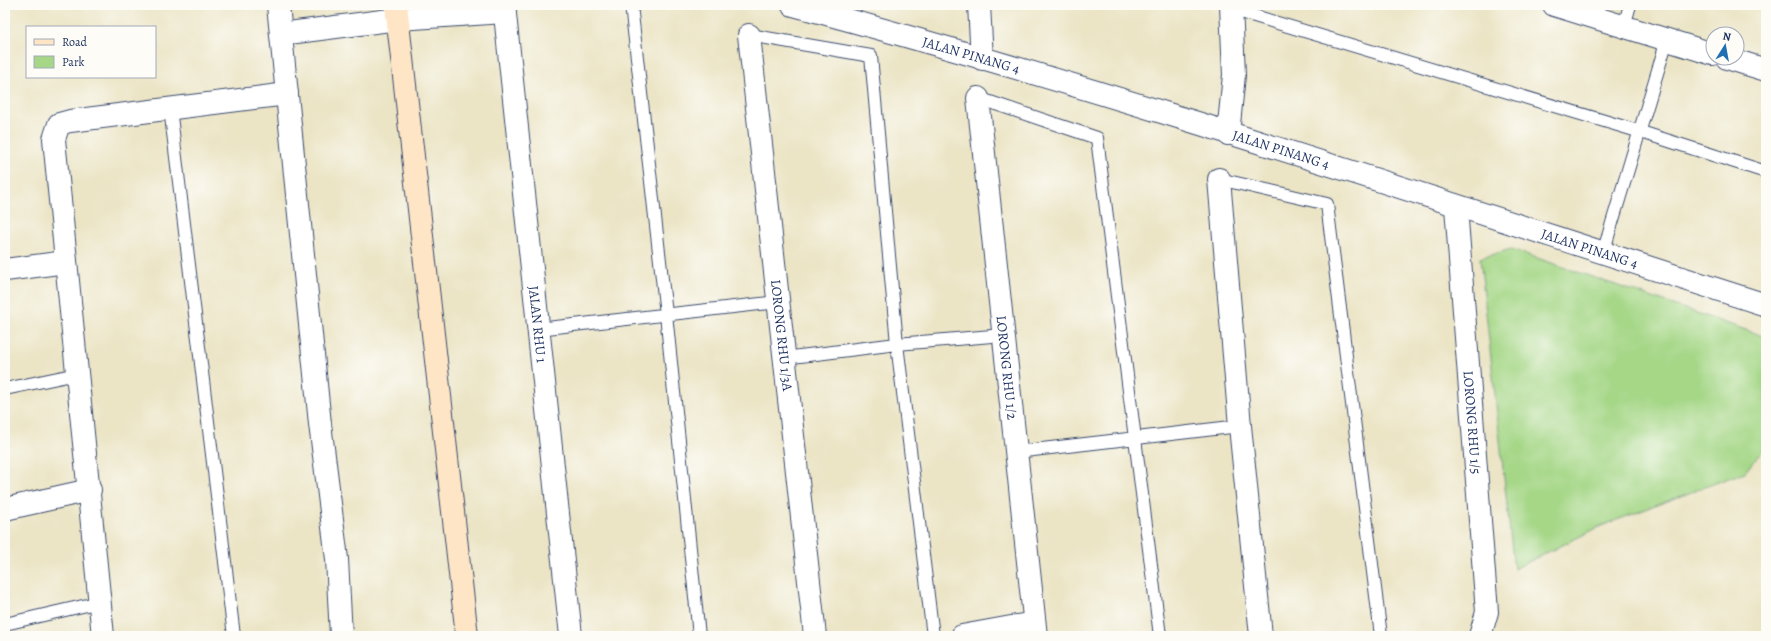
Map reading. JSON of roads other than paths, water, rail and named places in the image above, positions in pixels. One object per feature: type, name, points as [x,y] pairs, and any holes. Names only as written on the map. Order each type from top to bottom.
[{"type":"street","points":[[278,5],[320,424],[337,559],[341,636]]},
{"type":"street","name":"JALAN PINANG 4","points":[[793,5],[982,59],[1228,134],[1766,305]]},
{"type":"street","points":[[979,5],[982,59]]},
{"type":"street","points":[[1554,5],[1705,52]]},
{"type":"street","points":[[1228,134],[1234,75],[1231,7]]},
{"type":"street","points":[[281,34],[397,12],[505,9]]},
{"type":"street","name":"JALAN RHU 1","points":[[505,9],[571,636]]},
{"type":"street","points":[[397,12],[467,636]]},
{"type":"street","name":"LORONG RHU 1/3A","points":[[749,35],[815,636]]},
{"type":"street","points":[[1745,63],[1766,70]]},
{"type":"street","points":[[103,636],[90,490],[54,139],[59,124],[70,120],[288,94]]},
{"type":"street","name":"LORONG RHU 1/2","points":[[978,98],[1035,629]]},
{"type":"street","points":[[1219,179],[1240,426],[1261,636]]},
{"type":"street","name":"LORONG RHU 1/5","points":[[1456,207],[1487,612],[1480,636]]},
{"type":"street","points":[[5,270],[66,262]]},
{"type":"street","points":[[5,509],[90,490]]},
{"type":"street","points":[[962,636],[1035,629]]},
{"type":"lane","points":[[631,5],[666,314],[698,636]]},
{"type":"lane","points":[[1624,26],[1630,5]]},
{"type":"lane","points":[[1231,7],[1641,132],[1766,172]]},
{"type":"lane","points":[[749,35],[871,56],[897,344],[933,636]]},
{"type":"lane","points":[[1603,253],[1668,40]]},
{"type":"lane","points":[[978,98],[1097,138],[1160,636]]},
{"type":"lane","points":[[170,108],[234,636]]},
{"type":"lane","points":[[1219,179],[1326,204],[1381,636]]},
{"type":"lane","points":[[538,329],[778,302]]},
{"type":"lane","points":[[784,358],[897,344],[1004,335]]},
{"type":"lane","points":[[5,389],[77,374]]},
{"type":"lane","points":[[1016,452],[1240,426]]},
{"type":"lane","points":[[5,624],[100,602]]}]
